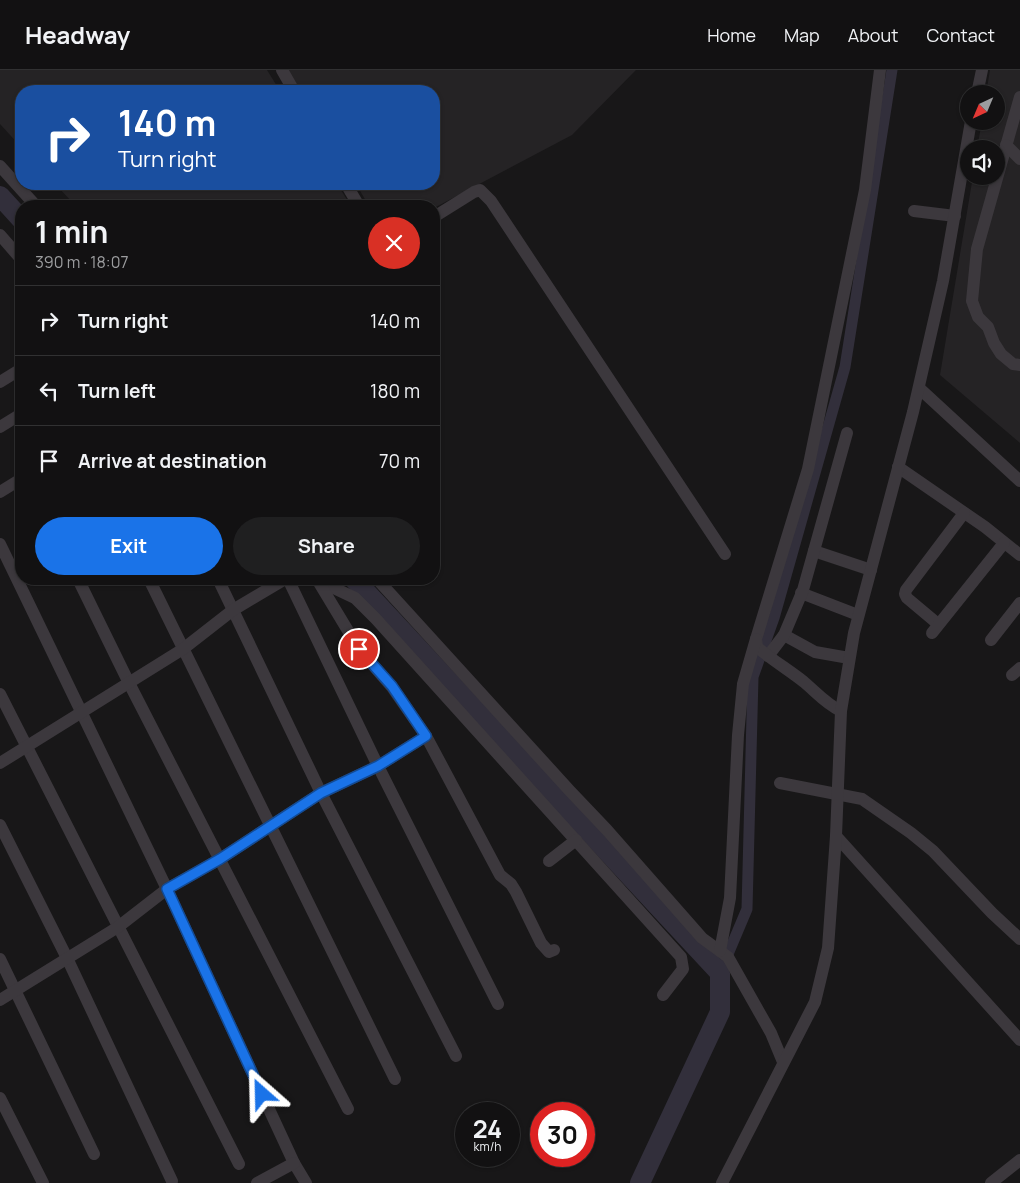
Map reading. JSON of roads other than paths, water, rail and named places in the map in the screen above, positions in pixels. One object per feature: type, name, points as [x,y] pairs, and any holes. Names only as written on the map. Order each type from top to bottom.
[{"type":"street","points":[[282,70],[291,85]]},
{"type":"street","points":[[724,954],[730,898],[738,736],[743,684],[761,649],[808,469],[865,190],[880,70]]},
{"type":"street","points":[[979,85],[982,70]]},
{"type":"street","points":[[1020,96],[977,249],[972,301],[978,317],[988,327],[994,343],[1001,354],[1013,364],[1020,365]]},
{"type":"street","points":[[722,1183],[815,1002],[828,948],[836,836],[841,712],[849,658],[858,615],[919,388],[944,281],[969,130]]},
{"type":"street","points":[[1006,145],[1020,159]]},
{"type":"street","points":[[0,166],[15,183]]},
{"type":"street","points":[[22,190],[31,200]]},
{"type":"street","points":[[440,213],[480,190],[491,201],[725,554]]},
{"type":"street","points":[[914,212],[955,216]]},
{"type":"street","points":[[0,235],[15,252]]},
{"type":"street","points":[[0,382],[15,373]]},
{"type":"street","points":[[919,388],[1020,481]]},
{"type":"street","points":[[0,427],[15,418]]},
{"type":"street","points":[[761,649],[784,636],[801,593],[847,433]]},
{"type":"street","points":[[898,467],[1020,555]]},
{"type":"street","points":[[0,492],[15,483]]},
{"type":"street","points":[[964,513],[906,590],[906,598],[935,629],[1004,543]]},
{"type":"street","points":[[0,544],[15,575]]},
{"type":"street","points":[[814,551],[871,570]]},
{"type":"street","points":[[20,585],[167,889],[294,1163],[306,1183]]},
{"type":"street","points":[[81,585],[129,683],[348,1109]]},
{"type":"street","points":[[151,585],[395,1079]]},
{"type":"street","points":[[221,585],[321,793],[456,1056]]},
{"type":"street","points":[[0,763],[183,649],[234,610],[277,585]]},
{"type":"street","points":[[290,585],[378,766],[498,1004]]},
{"type":"street","points":[[319,585],[359,649],[392,686],[426,736],[500,875],[511,884],[516,892],[546,950],[549,952],[554,950]]},
{"type":"street","points":[[327,585],[355,598],[376,619],[681,957],[683,969],[663,995]]},
{"type":"street","points":[[382,585],[607,830],[702,938],[724,954],[771,1033],[783,1062]]},
{"type":"street","points":[[801,593],[858,615]]},
{"type":"street","points":[[991,640],[1020,603]]},
{"type":"street","points":[[784,636],[815,652],[849,658]]},
{"type":"street","points":[[761,649],[804,683],[828,706],[841,712]]},
{"type":"street","points":[[0,694],[239,1164]]},
{"type":"street","points":[[0,1000],[118,927],[167,889],[220,859],[321,793],[378,766],[426,736]]},
{"type":"street","points":[[780,783],[862,799],[911,832],[933,851],[1020,940]]},
{"type":"street","points":[[0,825],[67,958],[172,1180]]},
{"type":"street","points":[[836,836],[1020,1040]]},
{"type":"street","points":[[549,861],[576,840]]},
{"type":"street","points":[[0,959],[94,1154]]},
{"type":"street","points":[[0,1098],[44,1183]]},
{"type":"street","points":[[991,1183],[1020,1160]]},
{"type":"street","points":[[258,1183],[294,1163]]},
{"type":"waterway","points":[[720,973],[747,909],[753,677],[774,618],[845,367],[892,70]]},
{"type":"waterway","points":[[0,196],[15,212]]},
{"type":"waterway","points":[[360,585],[720,973],[720,1012],[640,1183]]}]
